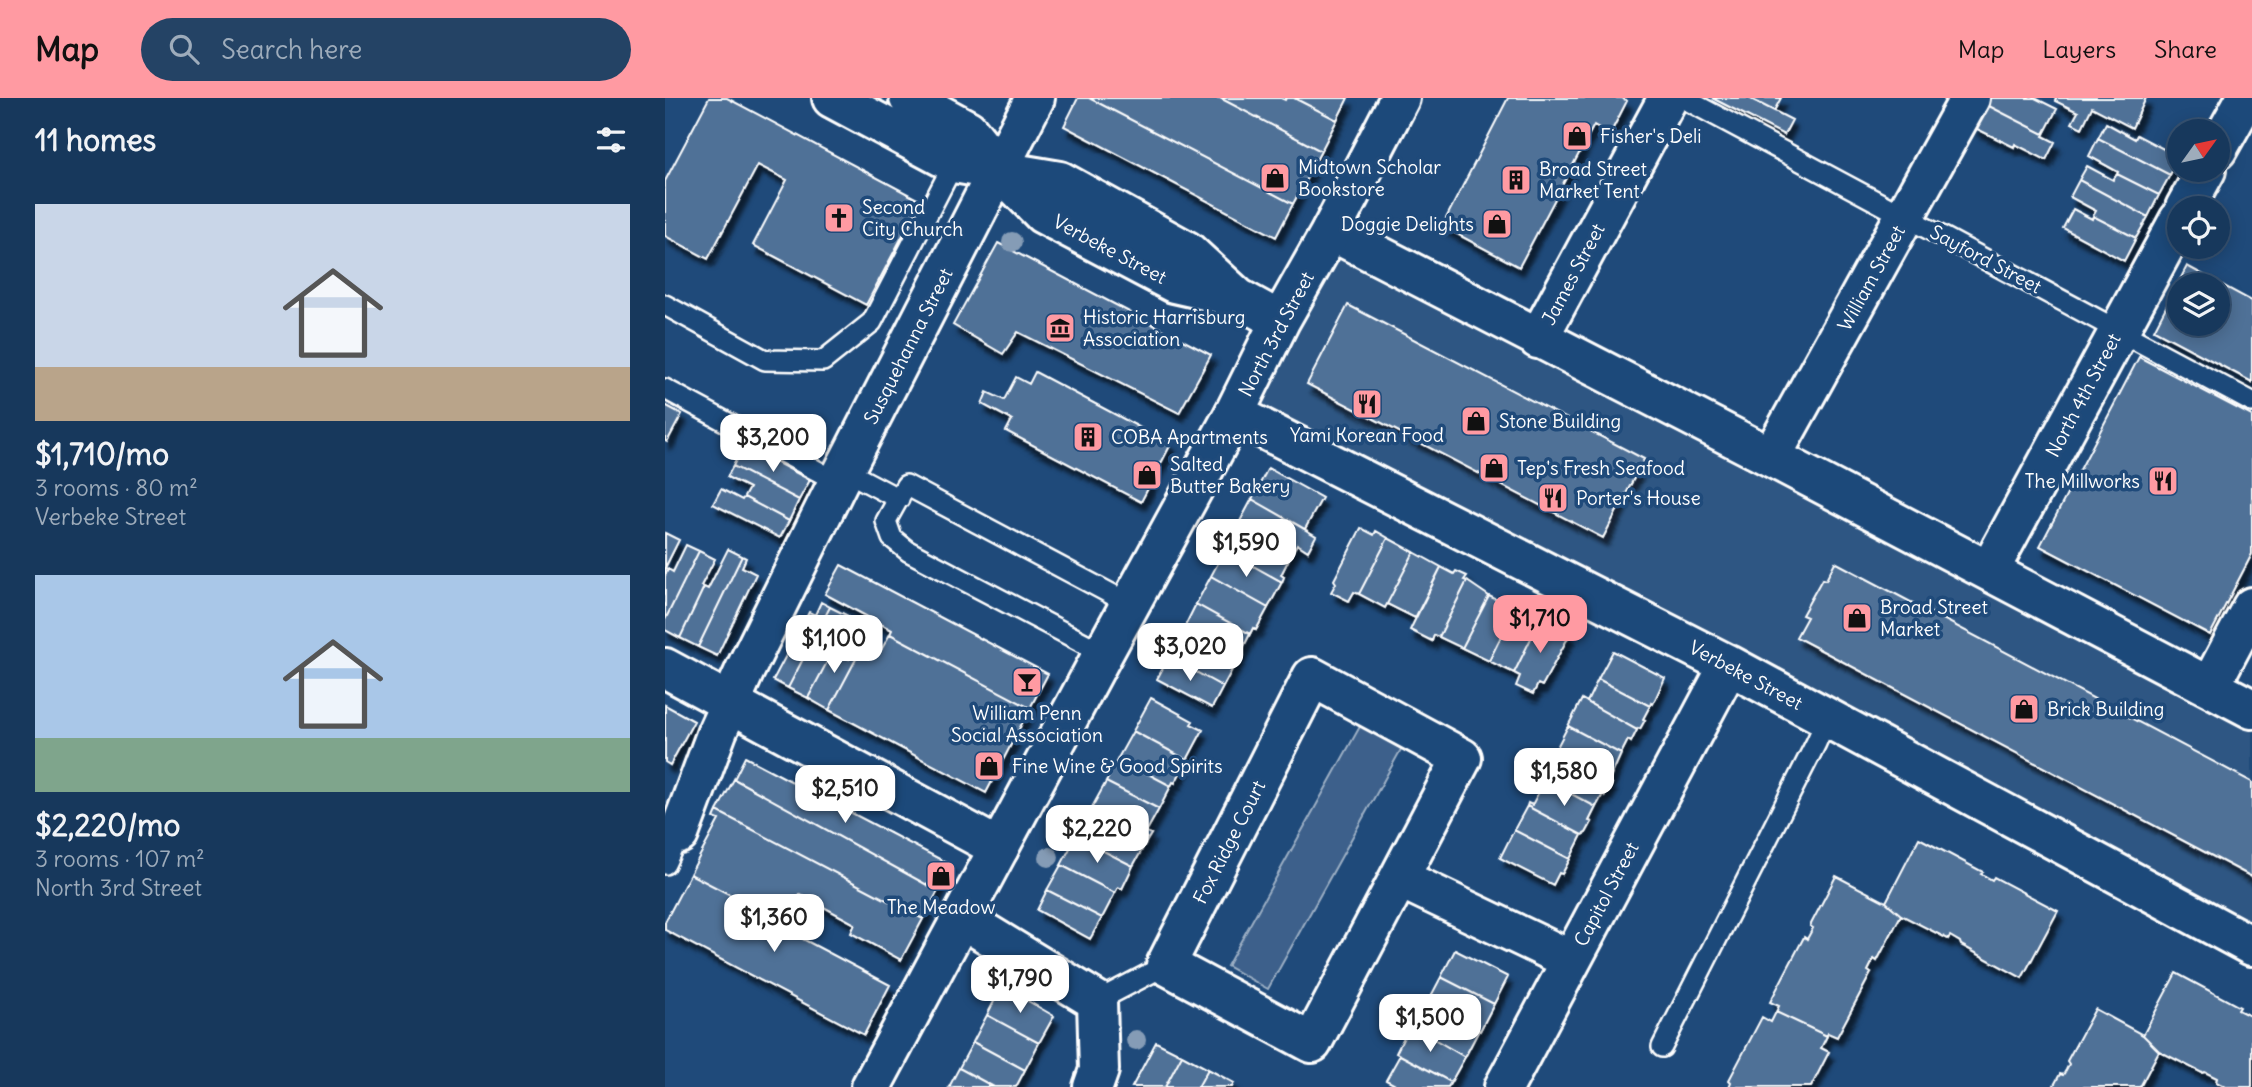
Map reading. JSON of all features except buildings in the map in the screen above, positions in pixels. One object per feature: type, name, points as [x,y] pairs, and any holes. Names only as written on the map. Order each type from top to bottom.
[{"type":"street","name":"Verbeke Street","points":[[832,98],[954,163],[1060,181],[1187,251],[1238,298],[1280,321]]},
{"type":"street","points":[[909,98],[968,130],[999,169]]},
{"type":"street","name":"Susquehanna Street","points":[[670,842],[730,703],[841,476],[1035,98]]},
{"type":"street","name":"North 3rd Street","points":[[871,1087],[1234,414],[1280,321],[1331,231],[1400,98]]},
{"type":"street","name":"James Street","points":[[1538,339],[1668,98]]},
{"type":"street","name":"William Street","points":[[1771,457],[1970,98]]},
{"type":"street","points":[[2230,127],[2246,98]]},
{"type":"street","points":[[1331,231],[1989,570],[2252,709]]},
{"type":"street","name":"North 4th Street","points":[[1989,570],[2167,241]]},
{"type":"street","name":"Verbeke Street","points":[[1234,414],[1729,665],[2252,946]]},
{"type":"street","points":[[2210,686],[2252,607]]},
{"type":"street","name":"Capitol Street","points":[[1504,1087],[1729,665]]},
{"type":"street","points":[[665,668],[999,848]]},
{"type":"street","name":"Fox Ridge Court","points":[[1313,677],[1462,758],[1399,878],[1312,1043],[1166,965],[1313,677]]},
{"type":"street","points":[[1399,878],[1571,960]]},
{"type":"street","points":[[961,918],[1097,1002],[1099,1070],[1093,1087]]},
{"type":"lane","name":"Sayford Street","points":[[1683,98],[2252,402]]},
{"type":"lane","points":[[665,305],[765,360],[824,360],[873,322],[954,163]]},
{"type":"lane","points":[[665,389],[841,476],[898,499]]},
{"type":"lane","points":[[1103,653],[908,551],[892,538],[886,521],[898,499],[906,485],[1130,604]]},
{"type":"lane","points":[[1662,1047],[1827,718]]},
{"type":"lane","points":[[1097,1002],[1166,965]]},
{"type":"shaded area","name":"Broad Street Market","points":[[1331,231],[2252,709],[2252,946],[1234,414]]},
{"type":"shaded area","points":[[1363,721],[1404,744],[1268,989],[1227,966]]},
{"type":"place","name":"Fisher's Deli","points":[[1577,136]]},
{"type":"place","name":"Midtown Scholar Bookstore","points":[[1275,178]]},
{"type":"place","name":"Broad Street Market Tent","points":[[1516,180]]},
{"type":"place","name":"Second City Church","points":[[839,218]]},
{"type":"place","name":"Doggie Delights","points":[[1497,224]]},
{"type":"place","name":"Historic Harrisburg Association","points":[[1060,328]]},
{"type":"place","name":"Yami Korean Food","points":[[1367,404]]},
{"type":"place","name":"Stone Building","points":[[1476,421]]},
{"type":"place","name":"COBA Apartments","points":[[1088,437]]},
{"type":"place","name":"Tep's Fresh Seafood","points":[[1494,468]]},
{"type":"place","name":"Salted Butter Bakery","points":[[1147,475]]},
{"type":"place","name":"The Millworks","points":[[2163,481]]},
{"type":"place","name":"Porter's House","points":[[1553,498]]},
{"type":"place","name":"Broad Street Market","points":[[1857,618]]},
{"type":"place","name":"William Penn Social Association","points":[[1027,682]]},
{"type":"place","name":"Brick Building","points":[[2024,709]]},
{"type":"place","name":"Fine Wine & Good Spirits","points":[[989,766]]},
{"type":"place","name":"The Meadow","points":[[941,876]]}]
